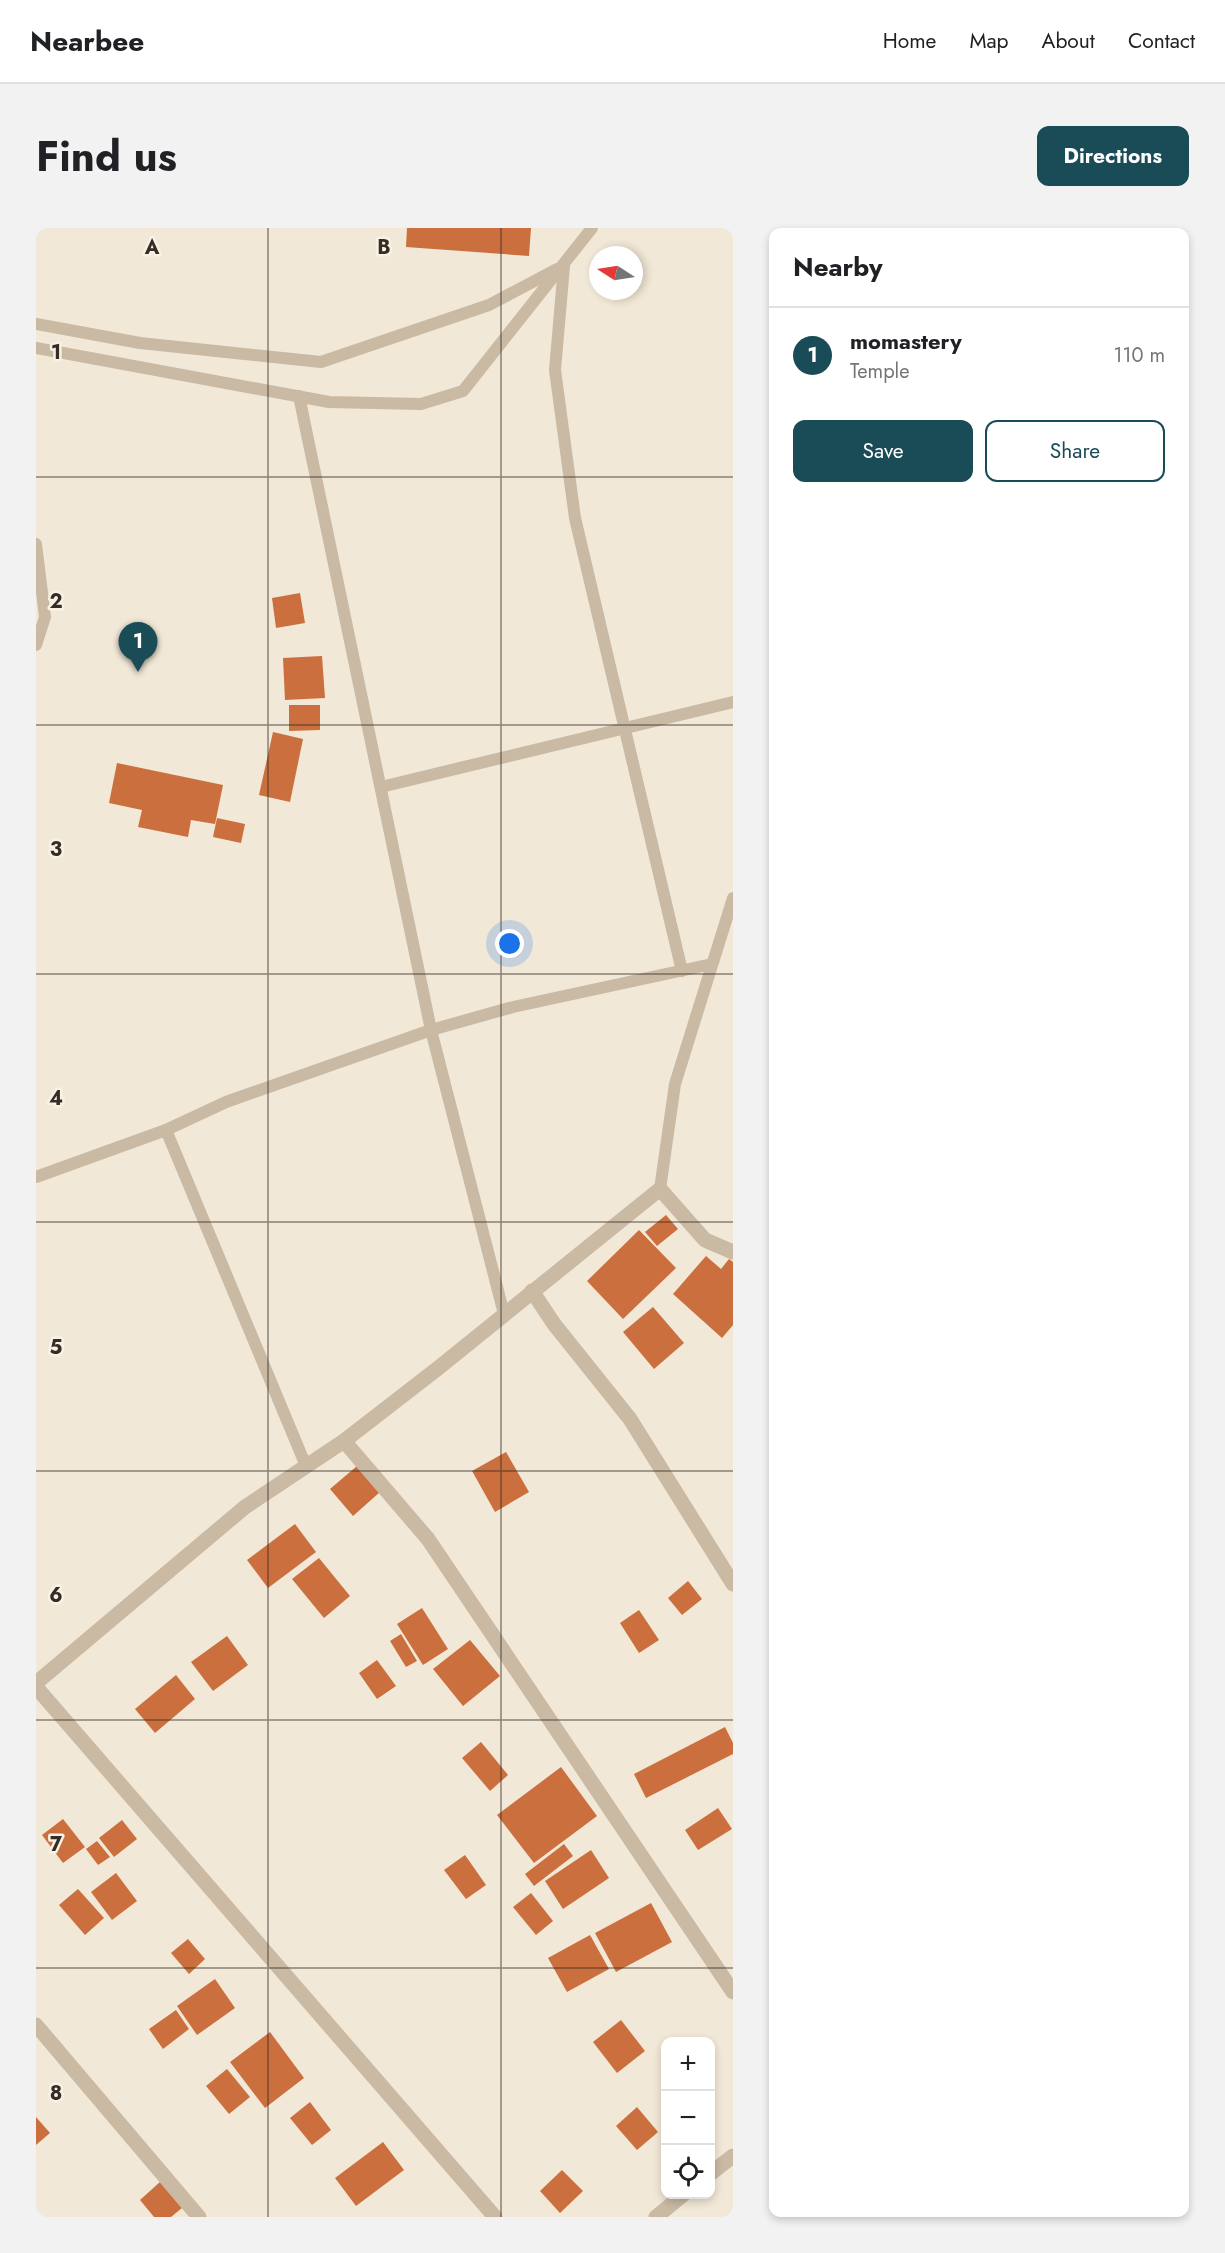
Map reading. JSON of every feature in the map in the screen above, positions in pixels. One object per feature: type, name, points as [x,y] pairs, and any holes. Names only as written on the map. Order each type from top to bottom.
[{"type":"street","points":[[495,2217],[36,1685],[245,1507],[344,1441],[660,1190],[705,1240],[733,1252]]},
{"type":"street","points":[[532,1291],[554,1324],[630,1419],[733,1584]]},
{"type":"street","points":[[344,1441],[428,1539],[733,1992]]},
{"type":"street","points":[[36,2025],[199,2217]]},
{"type":"street","points":[[715,2171],[733,2156]]},
{"type":"street","points":[[656,2217],[678,2199]]},
{"type":"lane","points":[[36,348],[329,402],[421,404],[463,391],[592,228]]},
{"type":"lane","points":[[36,324],[140,343],[321,362],[489,305],[564,266]]},
{"type":"lane","points":[[564,266],[555,370],[575,518],[682,971]]},
{"type":"lane","points":[[299,396],[431,1030],[504,1314]]},
{"type":"lane","points":[[36,544],[45,617],[36,645]]},
{"type":"lane","points":[[381,787],[733,702]]},
{"type":"lane","points":[[660,1190],[675,1084],[733,898]]},
{"type":"lane","points":[[36,1177],[166,1130],[226,1102],[431,1030],[513,1007],[712,964]]},
{"type":"lane","points":[[166,1130],[306,1466]]},
{"type":"building","points":[[407,228],[531,228],[529,256],[406,247]]},
{"type":"building","points":[[300,593],[305,623],[276,628],[272,598]]},
{"type":"building","points":[[322,656],[325,698],[285,700],[283,658]]},
{"type":"building","points":[[289,705],[320,705],[320,730],[289,731]]},
{"type":"building","points":[[273,732],[303,739],[290,802],[259,795]]},
{"type":"building","points":[[117,763],[223,785],[215,824],[191,820],[188,837],[138,827],[142,810],[109,803]]},
{"type":"building","points":[[217,818],[245,824],[241,843],[213,837]]},
{"type":"building","points":[[666,1215],[678,1229],[657,1246],[645,1232]]},
{"type":"building","points":[[639,1230],[676,1268],[623,1319],[587,1281]]},
{"type":"building","points":[[706,1256],[721,1269],[729,1259],[733,1262],[733,1325],[722,1338],[673,1294]]},
{"type":"building","points":[[653,1307],[684,1343],[654,1369],[623,1332]]},
{"type":"building","points":[[506,1452],[529,1492],[495,1512],[472,1471]]},
{"type":"building","points":[[357,1466],[380,1492],[353,1516],[330,1489]]},
{"type":"building","points":[[295,1524],[316,1552],[268,1588],[247,1560]]},
{"type":"building","points":[[319,1558],[350,1596],[324,1618],[292,1579]]},
{"type":"building","points":[[688,1581],[702,1599],[682,1615],[668,1598]]},
{"type":"building","points":[[422,1608],[448,1649],[423,1665],[397,1624]]},
{"type":"building","points":[[639,1610],[659,1640],[639,1653],[620,1623]]},
{"type":"building","points":[[401,1634],[417,1661],[406,1667],[390,1641]]},
{"type":"building","points":[[227,1636],[248,1665],[213,1691],[191,1662]]},
{"type":"building","points":[[470,1640],[500,1676],[463,1706],[433,1669]]},
{"type":"building","points":[[377,1660],[396,1686],[377,1699],[359,1673]]},
{"type":"building","points":[[176,1675],[195,1699],[155,1733],[135,1709]]},
{"type":"building","points":[[725,1727],[733,1743],[733,1754],[646,1798],[634,1774]]},
{"type":"building","points":[[481,1742],[508,1775],[490,1791],[462,1758]]},
{"type":"building","points":[[561,1767],[597,1816],[534,1863],[497,1815]]},
{"type":"building","points":[[718,1808],[732,1829],[698,1850],[685,1830]]},
{"type":"building","points":[[63,1819],[85,1847],[63,1863],[42,1835]]},
{"type":"building","points":[[122,1820],[137,1839],[114,1857],[99,1838]]},
{"type":"building","points":[[97,1841],[110,1857],[98,1865],[86,1849]]},
{"type":"building","points":[[564,1844],[573,1856],[534,1886],[525,1874]]},
{"type":"building","points":[[591,1850],[609,1878],[563,1909],[545,1881]]},
{"type":"building","points":[[465,1855],[486,1885],[466,1899],[444,1870]]},
{"type":"building","points":[[116,1873],[137,1901],[112,1920],[91,1892]]},
{"type":"building","points":[[78,1889],[104,1918],[85,1935],[59,1905]]},
{"type":"building","points":[[531,1893],[553,1921],[536,1935],[513,1907]]},
{"type":"building","points":[[651,1903],[672,1942],[616,1972],[595,1933]]},
{"type":"building","points":[[590,1935],[609,1969],[567,1992],[548,1958]]},
{"type":"building","points":[[188,1939],[205,1959],[189,1974],[171,1953]]},
{"type":"building","points":[[215,1979],[235,2008],[197,2035],[177,2006]]},
{"type":"building","points":[[176,2010],[189,2029],[163,2049],[149,2029]]},
{"type":"building","points":[[621,2020],[645,2051],[617,2073],[593,2042]]},
{"type":"building","points":[[270,2032],[304,2078],[265,2108],[230,2062]]},
{"type":"building","points":[[227,2069],[250,2097],[229,2114],[206,2086]]},
{"type":"building","points":[[310,2102],[331,2130],[312,2145],[290,2118]]},
{"type":"building","points":[[637,2107],[658,2132],[637,2150],[616,2126]]},
{"type":"building","points":[[36,2117],[50,2133],[36,2145]]},
{"type":"building","points":[[383,2142],[404,2170],[356,2206],[335,2178]]},
{"type":"building","points":[[562,2170],[583,2191],[560,2213],[540,2191]]},
{"type":"building","points":[[160,2182],[182,2208],[171,2217],[154,2217],[140,2200]]},
{"type":"place","name":"momastery","points":[[138,672]]}]
